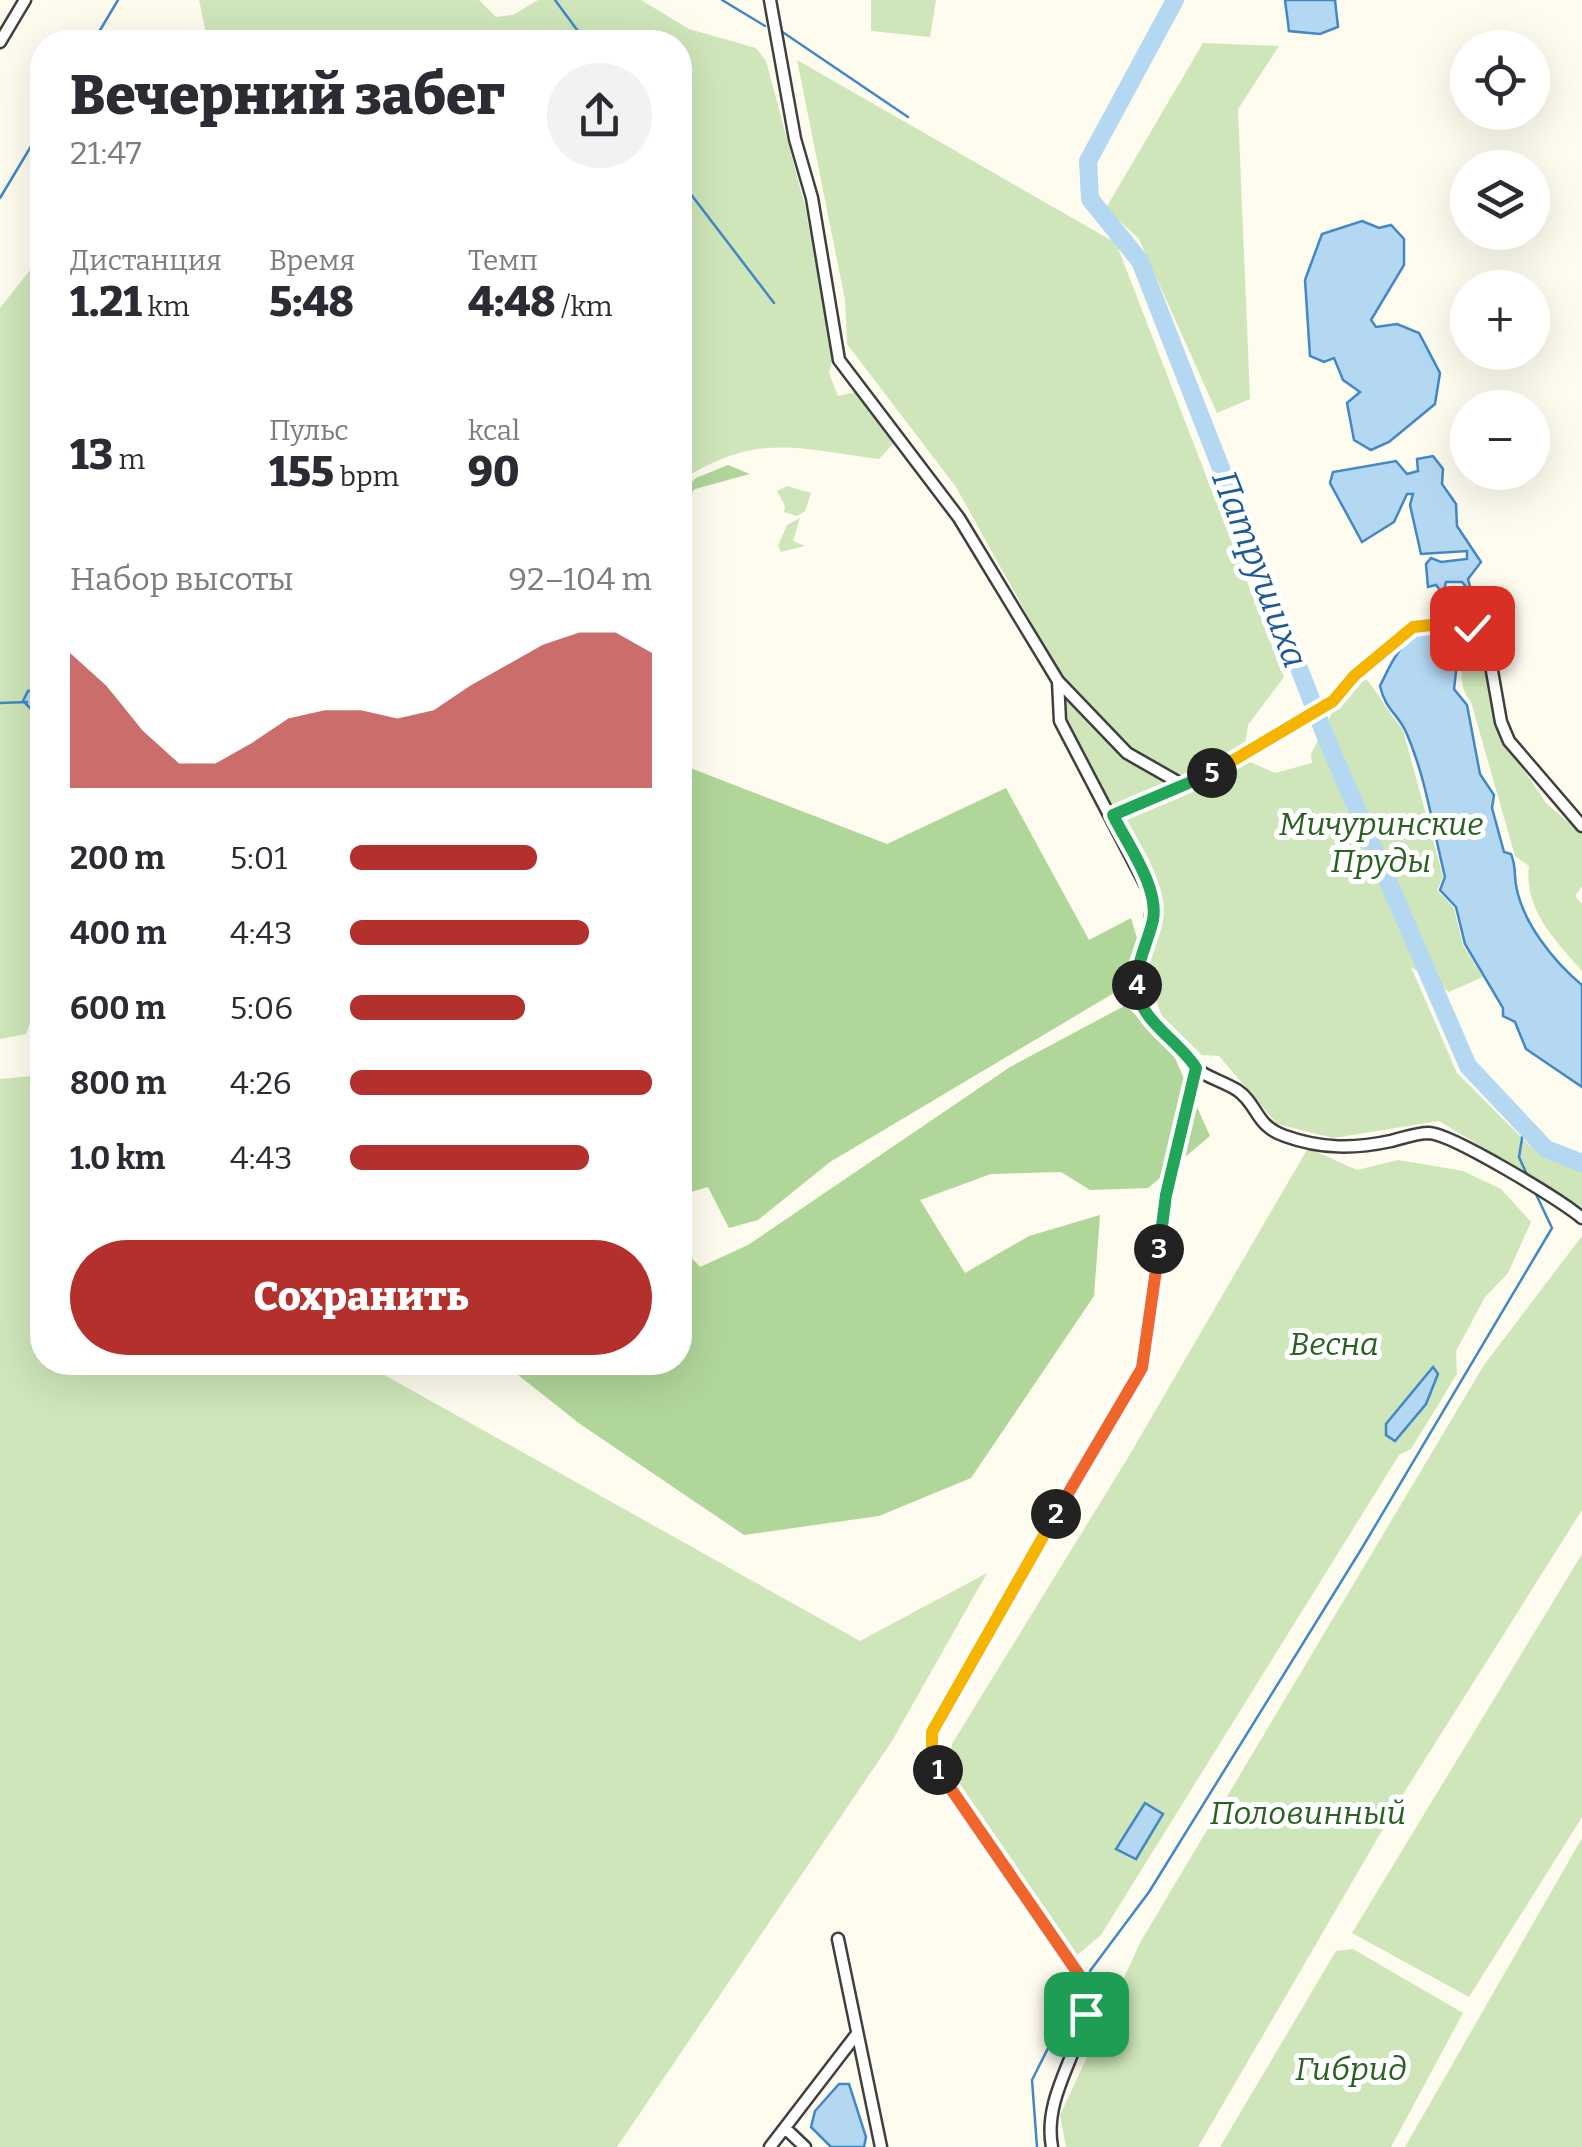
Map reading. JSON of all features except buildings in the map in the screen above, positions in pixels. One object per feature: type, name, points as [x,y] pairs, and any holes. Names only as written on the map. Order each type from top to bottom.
[{"type":"street","points":[[0,42],[25,0]]},
{"type":"street","points":[[770,0],[795,139],[812,198],[839,360],[960,518],[1058,681],[1127,753],[1183,786]]},
{"type":"street","points":[[1113,815],[1248,754],[1327,704],[1413,627],[1450,623],[1480,631],[1486,637],[1501,722],[1509,740],[1582,826]]},
{"type":"street","points":[[1058,681],[1056,704],[1060,720],[1113,815],[1152,897],[1153,922],[1137,971],[1137,993],[1155,1024],[1186,1050],[1196,1068],[1240,1092],[1265,1128],[1287,1137],[1324,1147],[1354,1147],[1425,1132],[1448,1136],[1582,1218]]},
{"type":"street","points":[[1052,2147],[1052,2102],[1086,2014],[1084,1982],[932,1758],[932,1732],[1142,1368],[1166,1195],[1196,1068]]},
{"type":"street","points":[[838,1939],[881,2147]]},
{"type":"street","points":[[770,2147],[856,2036]]},
{"type":"street","points":[[784,2128],[805,2147]]},
{"type":"green space","points":[[199,0],[479,0],[496,17],[513,15],[538,0],[641,0],[689,29],[756,48],[766,61],[805,206],[833,358],[829,373],[838,396],[856,392],[894,443],[879,459],[799,448],[754,450],[732,455],[692,474],[692,30],[205,30]]},
{"type":"green space","points":[[871,0],[936,0],[930,37],[871,31]]},
{"type":"green space","points":[[1203,43],[1279,46],[1238,109],[1250,399],[1217,413],[1139,239],[1106,208]]},
{"type":"green space","points":[[797,60],[1116,243],[1284,677],[1248,725],[1244,750],[1188,777],[1162,771],[1136,755],[1066,685],[956,487],[847,344],[845,300]]},
{"type":"green space","points":[[30,270],[30,1024],[26,1034],[0,1039],[0,308]]},
{"type":"green space","points":[[728,465],[750,474],[692,492],[696,478]]},
{"type":"green space","points":[[787,486],[811,493],[805,511],[797,516],[784,512],[777,491]]},
{"type":"green space","points":[[800,518],[793,541],[805,546],[781,552],[778,546],[787,525]]},
{"type":"green space","points":[[1468,642],[1482,650],[1495,727],[1546,803],[1582,834],[1582,886],[1575,896],[1582,904],[1582,971],[1536,910],[1529,866],[1515,856],[1462,681]]},
{"type":"green space","name":"Мичуринские Пруды","points":[[1363,675],[1403,730],[1443,877],[1437,890],[1454,908],[1463,945],[1483,977],[1449,992],[1411,967],[1457,1073],[1530,1146],[1582,1170],[1582,1207],[1439,1121],[1333,1138],[1277,1124],[1219,1056],[1202,1055],[1162,1016],[1146,976],[1161,921],[1161,891],[1124,818],[1248,761],[1275,773],[1312,763],[1311,754],[1340,697]]},
{"type":"green space","points":[[1061,694],[1127,758],[1172,783],[1120,808],[1110,804],[1061,716]]},
{"type":"green space","points":[[692,769],[887,844],[1006,788],[1089,940],[1131,918],[1137,938],[1119,990],[830,1162],[758,1220],[729,1228],[708,1187],[692,1192]]},
{"type":"green space","points":[[1126,1005],[1174,1056],[1210,1136],[1148,1188],[1090,1190],[1061,1172],[991,1174],[920,1200],[965,1273],[1029,1236],[1100,1215],[1094,1296],[971,1478],[879,1516],[744,1535],[580,1424],[518,1375],[692,1375],[692,1258],[700,1267],[748,1245],[1010,1067]]},
{"type":"green space","points":[[30,1076],[30,1375],[384,1375],[860,1641],[987,1573],[892,1741],[617,2147],[0,2147],[0,1079]]},
{"type":"green space","name":"Весна","points":[[1308,1148],[1357,1170],[1398,1160],[1463,1171],[1501,1189],[1531,1222],[1508,1273],[1485,1297],[1456,1351],[1457,1374],[1411,1449],[1399,1455],[1101,1935],[1076,1956],[948,1767],[952,1744],[1129,1456]]},
{"type":"green space","name":"Половинный","points":[[1582,1236],[1582,1510],[1405,1791],[1198,2147],[1066,2147],[1060,2115],[1141,1941],[1484,1365]]},
{"type":"green space","points":[[1582,1554],[1582,1817],[1469,1997],[1352,1933]]},
{"type":"green space","points":[[1582,1838],[1582,2147],[1405,2147]]},
{"type":"green space","name":"Гибрид","points":[[1353,1949],[1463,2013],[1391,2147],[1220,2147],[1336,1951]]},
{"type":"water","points":[[1285,0],[1335,0],[1338,27],[1320,34],[1289,31]]},
{"type":"water","points":[[1362,221],[1379,228],[1391,225],[1404,239],[1404,265],[1371,320],[1376,327],[1397,324],[1419,333],[1440,373],[1435,404],[1389,442],[1371,450],[1354,440],[1347,403],[1360,392],[1343,380],[1334,358],[1324,362],[1310,356],[1305,280],[1322,234]]},
{"type":"water","points":[[1433,456],[1443,469],[1442,484],[1456,504],[1457,526],[1481,562],[1468,579],[1472,594],[1462,582],[1446,582],[1443,594],[1436,585],[1428,587],[1426,564],[1431,558],[1441,562],[1467,559],[1467,551],[1421,554],[1410,505],[1413,494],[1407,494],[1394,522],[1362,542],[1330,483],[1333,472],[1396,461],[1407,474],[1418,471],[1417,459]]},
{"type":"water","points":[[1439,629],[1460,637],[1454,689],[1467,705],[1480,774],[1494,795],[1492,808],[1504,852],[1513,858],[1519,899],[1550,953],[1582,985],[1582,1087],[1526,1049],[1515,1022],[1503,1016],[1503,1008],[1465,944],[1456,907],[1440,890],[1445,877],[1419,767],[1406,732],[1380,686],[1408,641]]},
{"type":"water","points":[[30,691],[30,708],[23,701]]},
{"type":"water","points":[[1433,1367],[1438,1374],[1426,1404],[1395,1441],[1386,1435],[1386,1424]]},
{"type":"water","points":[[1145,1803],[1163,1814],[1136,1859],[1116,1849]]},
{"type":"water","points":[[839,2084],[849,2084],[866,2137],[864,2147],[831,2147],[811,2127],[815,2111]]},
{"type":"waterway","points":[[100,30],[118,0]]},
{"type":"waterway","points":[[555,0],[577,30]]},
{"type":"waterway","points":[[722,0],[765,26]]},
{"type":"waterway","name":"Патрушиха","points":[[1175,0],[1088,161],[1090,199],[1140,261],[1327,740],[1468,1066],[1546,1149],[1582,1163]]},
{"type":"waterway","points":[[781,31],[908,117]]},
{"type":"waterway","points":[[0,198],[30,148]]},
{"type":"waterway","points":[[692,196],[774,303]]},
{"type":"waterway","points":[[0,703],[27,702]]},
{"type":"waterway","points":[[1524,1126],[1519,1157],[1529,1179]]},
{"type":"waterway","points":[[1087,1975],[1149,1892],[1362,1548],[1552,1228],[1534,1190]]},
{"type":"waterway","points":[[1037,2147],[1032,2080],[1082,1981]]},
{"type":"route","points":[[1086,2014],[1084,1982],[944,1782],[932,1758],[932,1732],[1054,1516],[1106,1433],[1142,1368],[1147,1349],[1166,1195],[1196,1068],[1186,1050],[1155,1024],[1137,993],[1137,971],[1153,922],[1152,897],[1113,815],[1138,807],[1248,754],[1295,721],[1333,701],[1354,676],[1413,627],[1450,623],[1472,628]]}]
